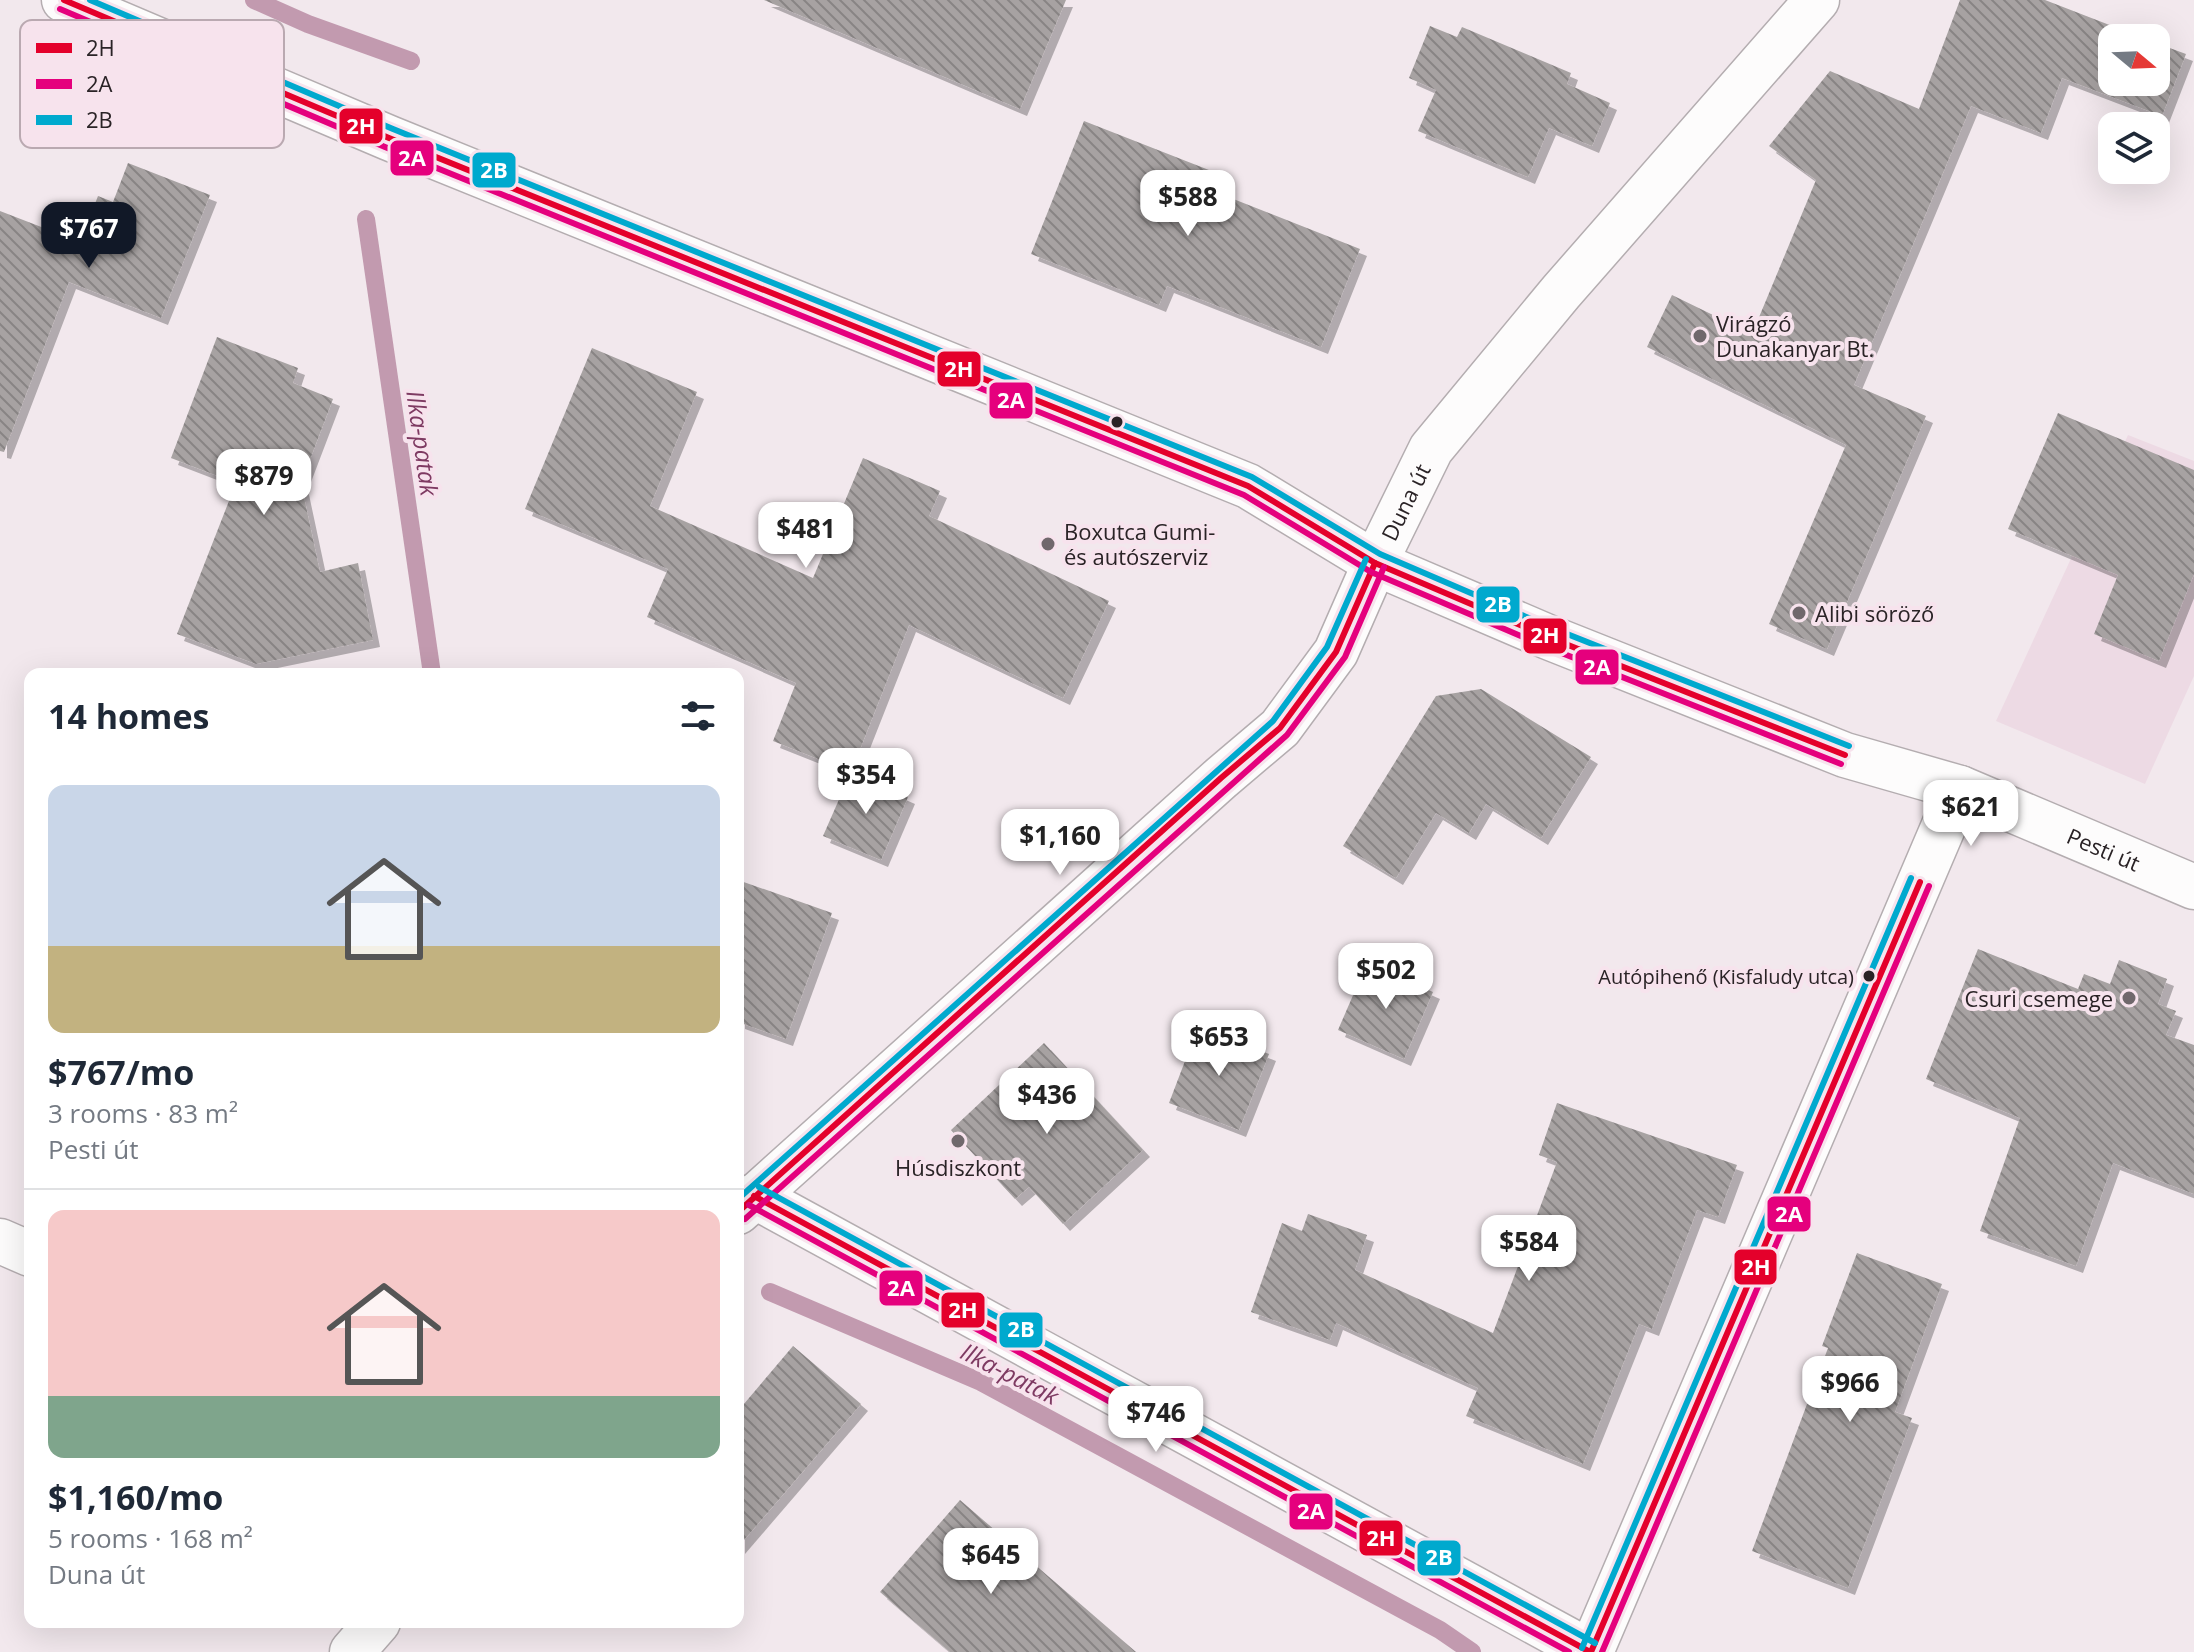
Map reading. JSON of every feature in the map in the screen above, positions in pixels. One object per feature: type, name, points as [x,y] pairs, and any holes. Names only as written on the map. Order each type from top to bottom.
[{"type":"street","name":"Pesti út","points":[[64,0],[111,20]]},
{"type":"street","name":"Duna út","points":[[746,1204],[1280,728],[1336,652],[1375,563],[1431,449],[1580,270],[1817,0]]},
{"type":"street","name":"Pesti út","points":[[284,93],[1248,486],[1375,563],[1548,637],[1845,755],[1960,788],[2194,887]]},
{"type":"street","points":[[746,1204],[1590,1652],[1960,788]]},
{"type":"street","points":[[0,1241],[24,1251]]},
{"type":"street","points":[[352,1652],[373,1628]]},
{"type":"shaded area","points":[[2128,435],[2194,461],[2194,676],[2145,784],[1996,721]]},
{"type":"building","points":[[764,0],[1066,0],[1020,109]]},
{"type":"building","points":[[1960,0],[2045,0],[2107,24],[2098,24],[2098,92],[2062,78],[2041,133],[1971,106],[1854,385],[1926,416],[1827,649],[1769,624],[1846,445],[1647,347],[1672,295],[1752,334],[1816,180],[1769,146],[1830,71],[1919,109]]},
{"type":"building","points":[[1430,26],[1457,37],[1462,27],[1571,73],[1567,84],[1610,103],[1592,146],[1549,128],[1528,177],[1418,131],[1436,90],[1409,78]]},
{"type":"building","points":[[2170,48],[2186,54],[2170,95]]},
{"type":"building","points":[[2109,96],[2170,96],[2164,112],[2151,112]]},
{"type":"building","points":[[1084,121],[1214,172],[1208,189],[1360,249],[1321,347],[1167,286],[1159,305],[1031,254]]},
{"type":"building","points":[[128,163],[210,195],[161,318],[69,282],[4,452],[0,451],[0,211],[80,242],[98,196],[113,202]]},
{"type":"building","points":[[217,337],[298,368],[293,383],[333,399],[301,483],[320,572],[358,563],[373,640],[256,664],[177,634],[236,483],[171,458]]},
{"type":"building","points":[[592,348],[697,392],[650,506],[813,578],[863,458],[940,491],[929,516],[1109,601],[1063,698],[909,625],[851,772],[773,741],[796,683],[647,617],[668,569],[525,509]]},
{"type":"building","points":[[2058,413],[2194,470],[2194,574],[2159,661],[2094,634],[2118,575],[2008,529]]},
{"type":"building","points":[[1481,689],[1591,757],[1541,838],[1486,804],[1469,833],[1436,813],[1396,878],[1343,846],[1436,696]]},
{"type":"building","points":[[851,772],[908,797],[881,860],[823,836]]},
{"type":"building","points":[[744,882],[832,913],[786,1039],[744,1024]]},
{"type":"building","points":[[1978,949],[2078,989],[2084,974],[2110,984],[2119,960],[2167,979],[2158,1004],[2176,1011],[2166,1035],[2194,1045],[2194,1194],[2113,1163],[2076,1266],[1980,1231],[2020,1118],[1926,1079]]},
{"type":"building","points":[[1367,963],[1433,992],[1404,1059],[1338,1030]]},
{"type":"building","points":[[1198,1027],[1269,1054],[1239,1130],[1169,1103]]},
{"type":"building","points":[[1044,1043],[1143,1150],[1063,1224],[1029,1187],[1015,1199],[951,1130]]},
{"type":"building","points":[[1557,1103],[1737,1165],[1718,1217],[1697,1210],[1652,1329],[1639,1324],[1583,1464],[1466,1416],[1478,1388],[1336,1323],[1330,1340],[1251,1312],[1282,1223],[1302,1231],[1308,1214],[1367,1235],[1355,1270],[1493,1333],[1557,1162],[1539,1155]]},
{"type":"building","points":[[1857,1253],[1942,1284],[1895,1412],[1912,1418],[1848,1588],[1752,1551],[1828,1348],[1822,1346]]},
{"type":"building","points":[[793,1346],[861,1404],[744,1540],[744,1404]]},
{"type":"building","points":[[960,1500],[1136,1652],[950,1652],[880,1592]]},
{"type":"waterway","name":"Ilka-patak","points":[[254,0],[308,24],[411,61]]},
{"type":"waterway","name":"Ilka-patak","points":[[366,219],[431,668]]},
{"type":"waterway","name":"Ilka-patak","points":[[770,1292],[981,1382],[1440,1630],[1472,1652]]},
{"type":"transit line","name":"2H","points":[[64,0],[111,20]]},
{"type":"transit line","name":"2B","points":[[90,0],[137,20]]},
{"type":"transit line","name":"2A","points":[[60,9],[86,20]]},
{"type":"transit line","name":"2B","points":[[284,83],[1252,477],[1380,554],[1552,628],[1849,746]]},
{"type":"transit line","name":"2H","points":[[284,93],[1248,486],[1375,563],[1548,637],[1845,755]]},
{"type":"transit line","name":"2A","points":[[284,104],[1244,495],[1371,572],[1544,646],[1841,764]]},
{"type":"transit line","name":"2B","points":[[744,1194],[1273,721],[1327,647],[1366,559]]},
{"type":"transit line","name":"2H","points":[[744,1207],[1280,728],[1336,652],[1375,563]]},
{"type":"transit line","name":"2A","points":[[745,1219],[1287,735],[1345,657],[1384,567]]},
{"type":"transit line","name":"2B","points":[[1582,1648],[1911,878]]},
{"type":"transit line","name":"2H","points":[[1591,1652],[1920,882]]},
{"type":"transit line","name":"2A","points":[[1602,1652],[1929,886]]},
{"type":"transit line","name":"2B","points":[[759,1187],[1595,1643]]},
{"type":"transit line","name":"2H","points":[[754,1196],[1590,1652]]},
{"type":"transit line","name":"2A","points":[[749,1205],[1569,1652]]},
{"type":"place","name":"Virágzó Dunakanyar Bt.","points":[[1700,336]]},
{"type":"place","name":"Boxutca Gumi- és autószerviz","points":[[1048,544]]},
{"type":"place","name":"Alibi söröző","points":[[1799,613]]},
{"type":"place","name":"Autópihenő (Kisfaludy utca)","points":[[1869,976]]},
{"type":"place","name":"Csuri csemege","points":[[2129,998]]},
{"type":"place","name":"Húsdiszkont","points":[[958,1141]]}]
